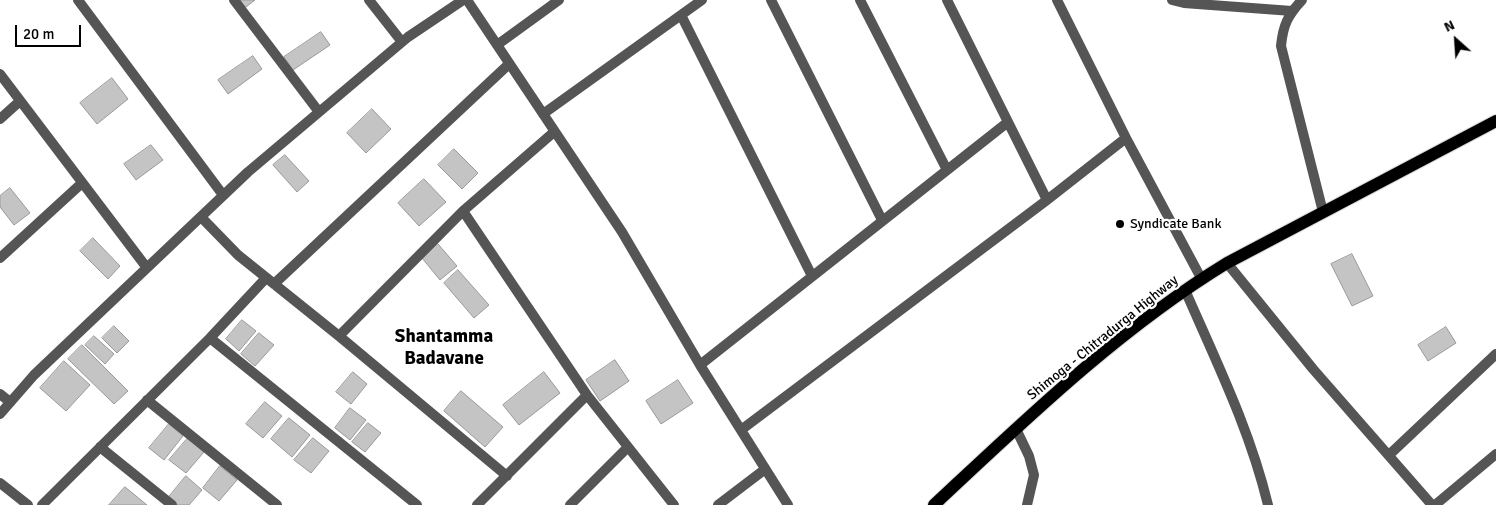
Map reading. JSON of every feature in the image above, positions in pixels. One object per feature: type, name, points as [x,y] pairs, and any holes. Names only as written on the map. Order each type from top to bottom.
[{"type":"main road","name":"Shimoga - Chitradurga Highway","points":[[934,505],[1016,429],[1093,362],[1158,309],[1201,278],[1496,121]]},
{"type":"street","points":[[78,0],[223,195]]},
{"type":"street","points":[[234,0],[319,112]]},
{"type":"street","points":[[369,0],[402,42]]},
{"type":"street","points":[[0,414],[34,375],[248,172],[402,42],[465,0],[622,232],[700,365],[764,470],[788,505]]},
{"type":"street","points":[[497,45],[559,0]]},
{"type":"street","points":[[543,114],[702,0]]},
{"type":"street","points":[[771,0],[882,220]]},
{"type":"street","points":[[860,0],[947,170]]},
{"type":"street","points":[[947,0],[1047,200]]},
{"type":"street","points":[[1056,0],[1126,138],[1201,278]]},
{"type":"street","points":[[1172,0],[1184,3],[1292,11]]},
{"type":"street","points":[[1302,0],[1292,11],[1283,29],[1280,46],[1323,212]]},
{"type":"street","points":[[681,16],[812,276]]},
{"type":"street","points":[[42,505],[270,281],[509,64]]},
{"type":"street","points":[[0,74],[147,268]]},
{"type":"street","points":[[0,119],[20,101]]},
{"type":"street","points":[[700,365],[1008,122]]},
{"type":"street","points":[[340,336],[463,211],[554,132]]},
{"type":"street","points":[[741,430],[1047,200],[1126,138]]},
{"type":"street","points":[[0,258],[82,183]]},
{"type":"street","points":[[463,211],[587,395],[674,505]]},
{"type":"street","points":[[201,217],[238,255],[340,336],[506,476]]},
{"type":"street","points":[[1227,263],[1313,369],[1434,505],[1496,454]]},
{"type":"street","points":[[1185,290],[1249,438],[1268,505]]},
{"type":"street","points":[[210,338],[417,505]]},
{"type":"street","points":[[1389,454],[1496,354]]},
{"type":"street","points":[[0,394],[10,402]]},
{"type":"street","points":[[477,505],[587,395]]},
{"type":"street","points":[[148,400],[278,505]]},
{"type":"street","points":[[1016,429],[1029,456],[1034,475],[1027,505]]},
{"type":"street","points":[[100,447],[172,505]]},
{"type":"street","points":[[570,505],[628,447]]},
{"type":"street","points":[[718,505],[764,470]]},
{"type":"street","points":[[0,483],[28,505]]},
{"type":"building","points":[[240,0],[255,0],[246,7]]},
{"type":"building","points":[[321,32],[330,45],[293,70],[284,57]]},
{"type":"building","points":[[253,56],[262,69],[228,94],[218,80]]},
{"type":"building","points":[[112,78],[128,99],[97,124],[80,103]]},
{"type":"building","points":[[372,109],[391,129],[366,153],[347,133]]},
{"type":"building","points":[[151,145],[163,160],[136,180],[124,164]]},
{"type":"building","points":[[454,149],[478,173],[462,189],[438,165]]},
{"type":"building","points":[[285,155],[309,181],[297,192],[273,165]]},
{"type":"building","points":[[424,179],[446,202],[419,226],[398,203]]},
{"type":"building","points":[[10,188],[30,213],[14,225],[0,207],[0,196]]},
{"type":"building","points":[[93,238],[120,266],[108,279],[80,251]]},
{"type":"building","points":[[438,244],[457,266],[440,280],[422,258]]},
{"type":"building","points":[[1352,254],[1373,296],[1352,306],[1331,264]]},
{"type":"building","points":[[458,270],[489,305],[474,318],[444,283]]},
{"type":"building","points":[[242,320],[256,331],[239,351],[226,339]]},
{"type":"building","points":[[114,326],[129,341],[117,353],[102,338]]},
{"type":"building","points":[[1446,327],[1456,343],[1428,361],[1418,345]]},
{"type":"building","points":[[259,333],[274,345],[255,366],[241,354]]},
{"type":"building","points":[[94,336],[114,354],[105,364],[85,345]]},
{"type":"building","points":[[82,345],[128,391],[114,404],[68,359]]},
{"type":"building","points":[[615,360],[629,381],[600,401],[586,380]]},
{"type":"building","points":[[64,361],[90,385],[66,411],[40,388]]},
{"type":"building","points":[[353,372],[367,384],[351,404],[336,392]]},
{"type":"building","points":[[544,372],[560,393],[519,425],[503,405]]},
{"type":"building","points":[[678,380],[693,403],[661,424],[646,401]]},
{"type":"building","points":[[461,391],[503,427],[485,447],[444,411]]},
{"type":"building","points":[[265,402],[282,416],[263,438],[246,424]]},
{"type":"building","points":[[350,408],[366,420],[350,440],[335,428]]},
{"type":"building","points":[[289,418],[310,435],[292,457],[271,439]]},
{"type":"building","points":[[368,423],[381,433],[365,452],[352,442]]},
{"type":"building","points":[[169,424],[183,436],[164,460],[149,448]]},
{"type":"building","points":[[188,438],[204,452],[186,473],[169,460]]},
{"type":"building","points":[[313,438],[329,451],[311,473],[294,460]]},
{"type":"building","points":[[220,466],[237,480],[219,501],[203,488]]},
{"type":"building","points":[[186,476],[202,490],[189,505],[176,505],[168,498]]},
{"type":"building","points":[[125,487],[147,505],[109,505]]},
{"type":"place","name":"Syndicate Bank","points":[[1120,224]]},
{"type":"district","name":"Shantamma Badavane","points":[[444,348]]}]
